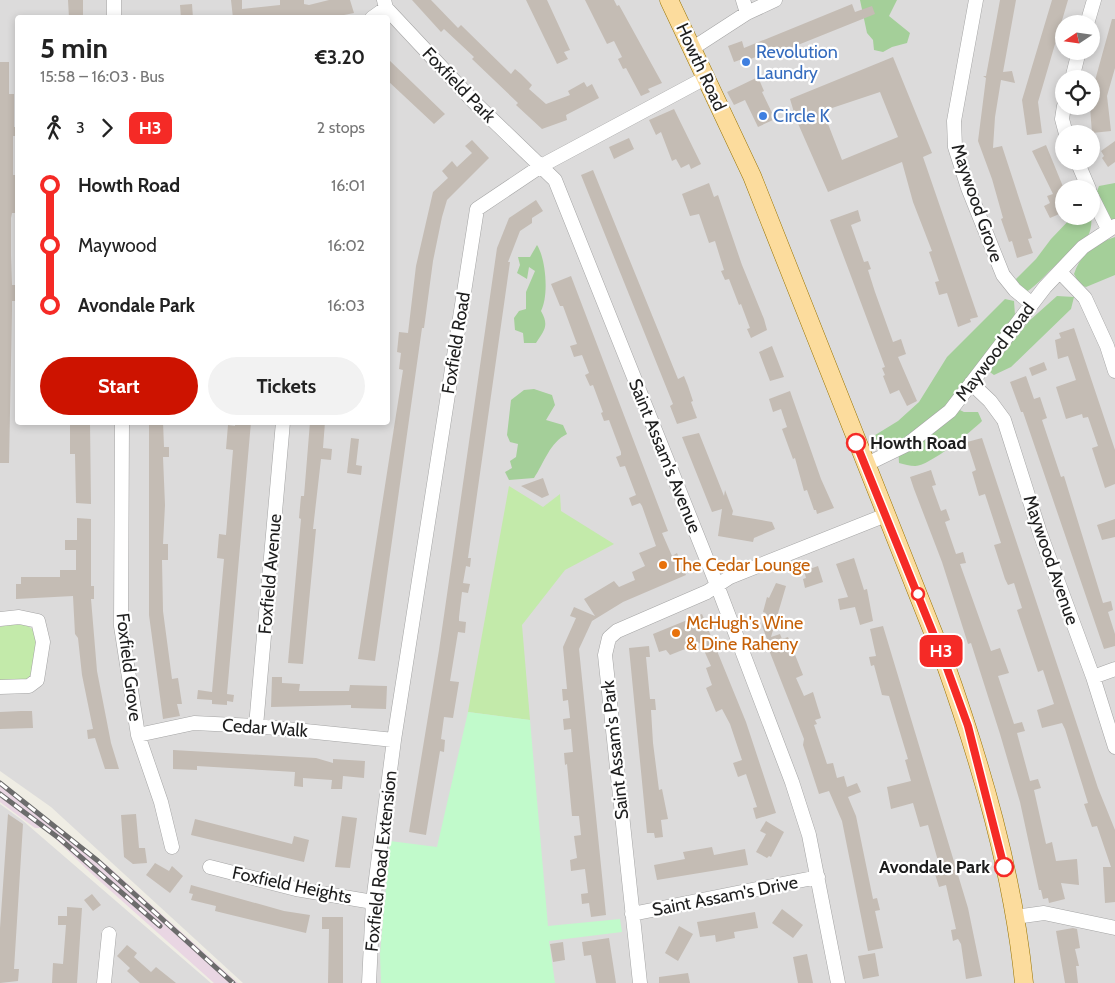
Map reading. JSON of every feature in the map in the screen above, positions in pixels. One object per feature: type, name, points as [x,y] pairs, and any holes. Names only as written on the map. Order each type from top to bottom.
[{"type":"main road","name":"Howth Road","points":[[669,0],[693,48],[755,185],[944,660],[968,726],[985,788],[1015,917],[1024,983]]},
{"type":"street","points":[[114,0],[114,15]]},
{"type":"street","points":[[693,48],[745,6],[775,0]]},
{"type":"street","name":"Maywood Grove","points":[[976,0],[954,121],[955,147],[968,188],[1003,274],[1014,290],[1032,304]]},
{"type":"street","points":[[1090,15],[1094,0]]},
{"type":"street","points":[[375,15],[385,4]]},
{"type":"street","name":"Foxfield Park","points":[[385,4],[474,102],[541,166]]},
{"type":"street","name":"Foxfield Road","points":[[394,740],[477,209],[541,166],[706,77]]},
{"type":"street","name":"Saint Assam's Avenue","points":[[541,166],[555,180],[717,585],[792,782],[809,835],[838,983]]},
{"type":"street","points":[[1100,210],[1111,228]]},
{"type":"street","name":"Maywood Road","points":[[865,465],[908,444],[950,411],[1032,304],[1060,272],[1083,247],[1111,228]]},
{"type":"street","points":[[1060,272],[1085,298],[1115,371]]},
{"type":"street","name":"Maywood Avenue","points":[[971,383],[990,401],[1004,420],[1040,533],[1093,677],[1115,747]]},
{"type":"street","name":"Foxfield Grove","points":[[122,425],[121,626],[138,735],[161,802],[172,847]]},
{"type":"street","name":"Foxfield Avenue","points":[[256,726],[283,425]]},
{"type":"street","name":"Saint Assam's Park","points":[[640,983],[606,647],[609,638],[617,631],[707,592],[730,577],[886,515]]},
{"type":"street","points":[[0,619],[19,617],[38,621],[42,642],[37,680],[29,686],[0,688]]},
{"type":"street","points":[[1093,677],[1115,669]]},
{"type":"street","name":"Cedar Walk","points":[[138,735],[194,723],[256,726],[394,740]]},
{"type":"street","name":"Foxfield Road Extension","points":[[369,983],[374,902],[394,740]]},
{"type":"street","name":"Foxfield Heights","points":[[210,867],[296,889],[374,902]]},
{"type":"street","name":"Saint Assam's Drive","points":[[632,914],[818,878]]},
{"type":"street","points":[[1015,917],[1044,913],[1115,928]]},
{"type":"street","points":[[104,983],[109,934]]},
{"type":"shaded area","points":[[0,0],[1115,0],[1115,983],[243,983],[51,807],[0,771]]},
{"type":"shaded area","points":[[0,781],[108,866],[238,983],[214,983],[93,875],[44,828],[35,828],[0,802]]},
{"type":"shaded area","points":[[0,804],[22,820],[211,983],[0,983]]},
{"type":"green space","points":[[860,0],[897,0],[889,16],[910,33],[907,43],[892,47],[883,52],[874,50],[873,40],[867,33]]},
{"type":"green space","points":[[1115,183],[1115,220],[1107,220],[1100,203],[1100,186]]},
{"type":"green space","points":[[1064,225],[1091,225],[1089,234],[1078,249],[1052,268],[1038,283],[1026,292],[1019,291],[1016,279],[1036,259]]},
{"type":"green space","points":[[1115,237],[1115,275],[1086,287],[1080,285],[1074,274],[1081,260],[1095,246]]},
{"type":"green space","points":[[537,245],[543,259],[546,287],[541,311],[545,320],[545,327],[536,343],[524,343],[523,333],[515,330],[514,318],[519,311],[526,309],[526,292],[535,271],[529,267],[527,279],[517,273],[520,265],[518,257],[530,257]]},
{"type":"green space","points":[[1057,296],[1074,297],[1071,309],[1011,367],[994,375],[979,364],[958,409],[964,412],[978,412],[982,421],[960,440],[930,461],[915,466],[899,463],[898,444],[883,445],[877,443],[872,437],[898,421],[919,402],[947,357],[1005,299],[1014,301],[1015,315],[1006,330],[1015,339],[1029,321]]},
{"type":"green space","points":[[534,389],[552,395],[555,405],[546,420],[563,425],[567,434],[552,447],[534,478],[509,480],[505,472],[512,468],[510,461],[516,457],[518,444],[510,442],[507,435],[511,400],[524,390]]},
{"type":"green space","points":[[509,486],[543,507],[560,494],[561,511],[614,544],[565,570],[522,625],[530,720],[468,712]]},
{"type":"green space","points":[[11,624],[26,625],[31,628],[36,638],[36,654],[27,681],[0,682],[0,627]]},
{"type":"green space","points":[[468,712],[530,720],[548,926],[620,919],[622,932],[549,941],[555,983],[381,983],[380,954],[390,841],[437,847]]},
{"type":"building","points":[[68,0],[83,0],[83,15],[69,15]]},
{"type":"building","points":[[231,0],[242,0],[242,9],[280,5],[280,0],[304,0],[304,4],[309,5],[329,0],[350,0],[354,13],[344,15],[233,15]]},
{"type":"building","points":[[412,0],[431,0],[458,28],[461,25],[511,74],[515,69],[521,74],[532,85],[529,89],[546,104],[570,95],[568,91],[584,82],[587,87],[592,84],[599,98],[566,115],[567,120],[542,129],[472,59],[474,57],[444,29],[441,32]]},
{"type":"building","points":[[526,0],[547,0],[570,50],[564,52],[568,59],[557,64]]},
{"type":"building","points":[[585,0],[614,0],[617,6],[619,5],[662,83],[648,89],[650,92],[641,96],[626,68],[623,69],[618,59],[622,57],[614,41],[607,44]]},
{"type":"building","points":[[1000,0],[1016,0],[1003,72],[1012,71],[1015,83],[1001,80],[995,117],[993,148],[1002,146],[1032,238],[1028,239],[1033,253],[1017,258],[1012,241],[1009,242],[1001,219],[1003,218],[992,179],[978,141],[986,78],[983,76],[986,76]]},
{"type":"building","points":[[1052,0],[1068,0],[1064,15],[1055,15],[1055,44],[1038,102],[1042,133],[1027,135],[1022,100]]},
{"type":"building","points":[[192,4],[193,15],[181,15],[180,5]]},
{"type":"building","points":[[852,4],[855,12],[872,6],[875,14],[763,59],[762,55],[734,62],[728,46],[742,41],[744,48]]},
{"type":"building","points":[[1112,19],[1115,19],[1115,68],[1107,96],[1111,131],[1100,132],[1100,125],[1091,125],[1091,115],[1100,115],[1100,70],[1098,70]]},
{"type":"building","points":[[893,57],[932,153],[923,157],[978,317],[970,319],[971,322],[958,327],[947,293],[939,295],[935,282],[939,281],[929,252],[932,251],[913,202],[902,162],[828,192],[796,119],[790,99]],"holes":[[[880,92],[898,137],[842,160],[823,111]]]},
{"type":"building","points":[[390,61],[445,114],[434,124],[390,83]]},
{"type":"building","points":[[0,62],[9,62],[9,94],[14,94],[15,127],[15,136],[13,136],[13,175],[15,175],[15,213],[12,213],[11,218],[11,256],[12,285],[15,285],[15,301],[12,301],[9,463],[0,463]]},
{"type":"building","name":"Circle K","points":[[758,77],[764,91],[762,92],[775,119],[758,127],[745,100],[734,105],[727,92]]},
{"type":"building","points":[[674,109],[701,164],[691,169],[689,164],[681,168],[676,159],[672,161],[661,132],[656,135],[649,120]]},
{"type":"building","points":[[629,138],[634,149],[614,159],[609,147]]},
{"type":"building","points":[[472,140],[489,158],[447,200],[442,217],[433,261],[424,328],[422,328],[375,661],[358,659],[403,370],[399,369],[401,353],[397,352],[399,332],[408,333],[416,266],[433,192],[448,178],[442,171],[452,161],[457,167],[472,153],[465,146]]},
{"type":"building","points":[[1115,141],[1115,162],[1108,167],[1102,158],[1104,156],[1101,151]]},
{"type":"building","points":[[1046,145],[1060,180],[1055,180],[1055,216],[1050,218],[1044,206],[1050,203],[1047,196],[1053,194],[1032,151]]},
{"type":"building","points":[[593,170],[678,379],[684,376],[697,418],[677,424],[670,406],[673,404],[581,175]]},
{"type":"building","points":[[709,183],[714,197],[718,195],[767,330],[751,338],[747,329],[750,328],[741,304],[739,305],[729,279],[725,280],[721,271],[724,270],[715,241],[709,243],[699,214],[690,216],[682,194]]},
{"type":"building","points":[[536,200],[543,211],[532,218],[532,223],[520,231],[508,262],[510,262],[468,558],[471,558],[470,567],[466,566],[463,583],[470,584],[468,593],[462,592],[459,617],[459,621],[466,622],[465,633],[458,632],[450,681],[459,682],[453,718],[444,717],[441,739],[445,740],[444,752],[440,751],[426,835],[409,832],[439,650],[497,248],[509,218]]},
{"type":"building","points":[[858,210],[861,221],[851,225],[864,262],[868,261],[871,269],[868,270],[893,342],[901,339],[906,354],[898,357],[917,401],[907,406],[899,390],[890,394],[883,376],[885,375],[882,368],[885,367],[830,220]]},
{"type":"building","points":[[571,276],[668,531],[662,533],[672,556],[677,553],[686,575],[623,602],[592,621],[579,649],[606,915],[591,917],[589,903],[582,904],[581,894],[588,893],[585,869],[571,871],[570,860],[577,858],[574,836],[581,835],[579,816],[572,816],[567,764],[565,765],[564,753],[573,752],[571,729],[564,730],[563,719],[570,718],[568,700],[563,701],[562,689],[567,689],[563,647],[576,618],[570,616],[574,607],[595,616],[584,599],[614,581],[619,587],[635,580],[632,572],[645,566],[639,553],[656,546],[642,506],[640,503],[632,506],[629,498],[636,495],[625,466],[620,467],[616,457],[621,455],[621,452],[609,420],[604,421],[601,413],[603,412],[593,385],[590,386],[585,375],[589,373],[582,355],[574,357],[570,346],[577,344],[563,306],[560,306],[551,284]]},
{"type":"building","points":[[1074,328],[1115,450],[1115,484],[1105,488],[1092,448],[1098,446],[1088,417],[1083,418],[1082,414],[1066,419],[1056,387],[1076,380],[1068,356],[1058,359],[1055,340],[1061,338],[1059,333]]},
{"type":"building","points":[[772,346],[784,377],[770,381],[759,352]]},
{"type":"building","points":[[1044,362],[1047,370],[1032,376],[1029,368]]},
{"type":"building","points":[[1026,376],[1034,399],[1040,397],[1047,418],[1042,420],[1061,477],[1064,476],[1103,603],[1111,601],[1113,610],[1108,612],[1115,634],[1115,646],[1104,649],[1023,412],[1021,412],[1010,382]]},
{"type":"building","points":[[790,391],[821,479],[834,508],[817,514],[807,490],[804,491],[795,458],[793,459],[782,429],[787,427],[781,409],[773,412],[769,399]]},
{"type":"building","points":[[70,425],[90,425],[91,504],[76,503],[75,454],[70,454]]},
{"type":"building","points":[[149,425],[163,425],[164,447],[169,447],[169,457],[163,457],[165,505],[163,544],[168,544],[168,560],[162,560],[163,611],[172,679],[178,678],[182,704],[177,704],[180,716],[163,719],[149,615]]},
{"type":"building","points":[[228,425],[251,425],[227,694],[234,695],[233,702],[227,701],[227,705],[212,704],[212,700],[197,699],[198,690],[212,692],[224,559],[217,558],[219,534],[226,535],[233,450],[226,449]]},
{"type":"building","points":[[310,425],[325,425],[323,448],[332,449],[331,460],[321,459],[313,529],[316,529],[303,664],[288,663],[301,519],[299,518],[301,496],[304,496]]},
{"type":"building","points":[[699,433],[724,496],[725,490],[733,511],[732,515],[772,522],[775,529],[754,538],[753,542],[718,536],[722,509],[712,512],[682,437]]},
{"type":"building","points":[[351,438],[359,439],[356,465],[362,466],[361,475],[347,473]]},
{"type":"building","points":[[982,438],[1098,788],[1115,830],[1115,902],[1105,903],[1103,867],[1111,867],[1097,826],[1092,827],[1084,804],[1088,803],[1065,729],[1062,723],[1042,728],[1037,710],[1054,704],[1043,670],[1038,672],[1017,610],[1022,608],[1014,583],[1008,585],[1005,579],[994,545],[1001,543],[985,494],[979,496],[972,472],[976,470],[967,442]]},
{"type":"building","points":[[931,470],[936,485],[932,486],[941,511],[946,509],[950,520],[945,522],[956,554],[963,552],[966,563],[960,564],[991,651],[1000,648],[1009,673],[998,676],[1014,724],[1022,722],[1025,731],[1017,733],[1030,781],[1038,779],[1041,788],[1034,790],[1046,844],[1052,842],[1056,861],[1077,859],[1079,885],[1061,883],[1065,899],[1049,903],[1048,898],[1043,899],[1041,890],[1039,890],[1020,802],[1000,734],[971,643],[968,644],[942,562],[910,477]]},
{"type":"building","points":[[543,478],[549,495],[542,498],[521,486]]},
{"type":"building","points":[[77,518],[91,519],[91,586],[94,586],[94,599],[91,599],[97,671],[111,743],[119,769],[105,769],[95,738],[88,739],[87,730],[93,729],[82,675],[78,638],[75,634],[73,596],[16,599],[16,584],[21,584],[21,577],[60,577],[60,570],[76,570],[76,550],[65,550],[65,540],[77,540]]},
{"type":"building","points":[[1115,519],[1115,537],[1102,540],[1097,525]]},
{"type":"building","points":[[854,558],[864,590],[867,589],[873,621],[860,625],[855,607],[840,610],[838,599],[848,597],[836,564]]},
{"type":"building","points":[[818,566],[823,582],[805,588],[803,579],[806,578],[804,571]]},
{"type":"building","points":[[776,583],[786,586],[771,637],[780,634],[782,639],[788,637],[803,675],[796,678],[804,696],[813,692],[821,718],[815,720],[817,724],[814,725],[827,764],[833,763],[837,778],[844,776],[847,787],[857,783],[861,792],[848,797],[856,816],[873,899],[877,898],[880,910],[875,911],[883,948],[868,951],[842,821],[829,791],[819,794],[803,745],[804,739],[767,645],[769,644],[762,626],[766,613],[763,612],[767,597],[769,598]]},
{"type":"building","points":[[702,614],[746,722],[776,813],[756,819],[753,808],[757,807],[746,774],[738,777],[733,763],[742,760],[730,724],[722,709],[716,712],[706,688],[712,685],[706,668],[711,666],[700,643],[670,655],[666,650],[659,652],[653,634]]},
{"type":"building","points":[[883,626],[968,908],[982,976],[966,979],[961,944],[958,939],[953,941],[951,930],[956,929],[946,885],[939,887],[935,874],[939,873],[936,862],[938,861],[928,825],[920,827],[913,803],[891,809],[887,787],[911,781],[905,760],[908,759],[889,696],[882,695],[874,665],[871,666],[869,657],[876,656],[870,629]]},
{"type":"building","points":[[649,646],[650,657],[646,657],[650,699],[655,699],[656,710],[651,710],[653,743],[659,790],[662,789],[668,819],[661,820],[663,837],[655,838],[654,833],[647,833],[629,648]]},
{"type":"building","points":[[272,677],[282,677],[282,683],[300,684],[299,691],[349,691],[350,685],[387,686],[386,709],[351,708],[351,705],[271,707]]},
{"type":"building","points":[[32,711],[33,728],[0,729],[0,712]]},
{"type":"building","points":[[173,750],[316,758],[333,763],[333,759],[365,761],[364,778],[343,776],[342,789],[331,789],[332,780],[303,778],[303,787],[294,786],[295,772],[197,766],[197,770],[173,769]]},
{"type":"building","points":[[8,814],[23,824],[14,969],[19,969],[18,981],[0,983],[0,928]]},
{"type":"building","points":[[136,814],[139,848],[145,848],[147,863],[133,864],[124,857],[121,815]]},
{"type":"building","points":[[342,816],[357,818],[350,868],[335,867]]},
{"type":"building","points":[[195,819],[292,844],[294,836],[309,840],[304,862],[191,835]]},
{"type":"building","points":[[766,821],[784,832],[771,857],[767,858],[756,852],[766,834],[760,831]]},
{"type":"building","points":[[712,847],[714,855],[745,849],[748,865],[657,880],[654,865],[685,859],[683,852]]},
{"type":"building","points":[[155,863],[169,871],[172,866],[183,876],[170,893],[146,875]]},
{"type":"building","points":[[191,885],[284,911],[310,915],[306,933],[215,911],[216,906],[191,900],[193,894],[189,893]]},
{"type":"building","points":[[92,894],[101,905],[93,911],[84,900]]},
{"type":"building","points":[[67,907],[82,908],[77,983],[52,983],[53,963],[63,964],[66,925],[58,925],[58,916],[67,916]]},
{"type":"building","points":[[782,909],[803,925],[793,938],[772,923]]},
{"type":"building","points":[[755,912],[758,928],[734,932],[735,938],[716,942],[715,935],[700,937],[697,922]]},
{"type":"building","points":[[322,917],[343,917],[343,983],[328,983],[329,929],[322,929]]},
{"type":"building","points":[[679,926],[693,934],[678,961],[665,953]]},
{"type":"building","points":[[1077,929],[1080,948],[1075,949],[1079,966],[1076,966],[1078,983],[1065,983],[1056,931]]},
{"type":"building","points":[[609,938],[616,983],[596,983],[591,955],[584,956],[582,942]]},
{"type":"building","points":[[563,942],[565,960],[553,962],[550,944]]},
{"type":"building","points":[[127,945],[137,953],[134,957],[151,972],[156,967],[176,983],[140,983],[127,971],[130,968],[117,956]]},
{"type":"building","points":[[875,953],[879,976],[863,979],[858,956]]},
{"type":"building","points":[[807,954],[813,983],[798,983],[793,957]]},
{"type":"building","points":[[688,973],[690,983],[659,983],[659,977]]},
{"type":"railway","points":[[0,783],[98,861],[233,983]]},
{"type":"railway","points":[[0,794],[60,839],[160,926]]},
{"type":"bus line","name":"H3","points":[[856,443],[944,660],[968,726],[1000,845],[1004,867]]},
{"type":"place","name":"Revolution Laundry","points":[[746,62]]},
{"type":"place","name":"Circle K","points":[[763,116]]},
{"type":"place","name":"Howth Road","points":[[856,443]]},
{"type":"place","name":"The Cedar Lounge","points":[[663,565]]},
{"type":"place","name":"McHugh's Wine & Dine Raheny","points":[[676,633]]},
{"type":"place","name":"Avondale Park","points":[[1004,867]]}]
